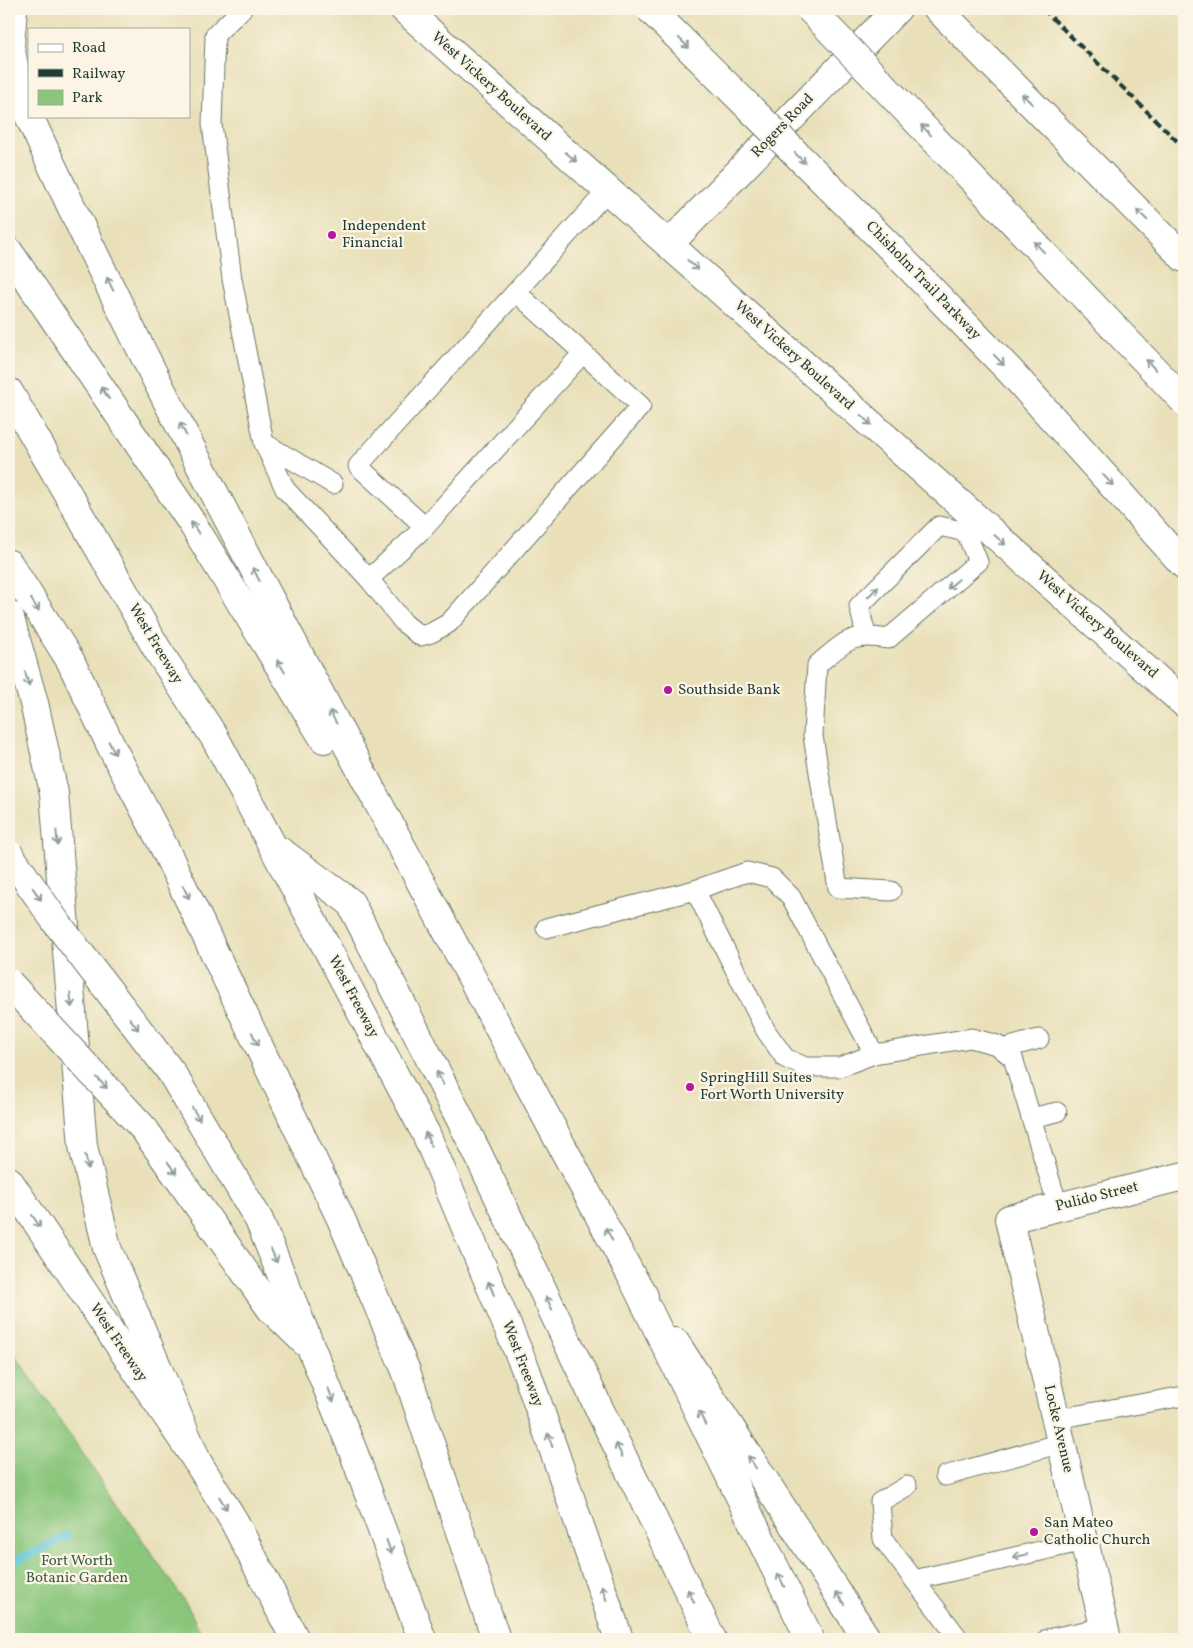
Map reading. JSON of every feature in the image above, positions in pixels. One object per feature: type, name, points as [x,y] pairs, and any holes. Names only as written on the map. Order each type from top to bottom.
[{"type":"main road","points":[[13,9],[10,46],[20,95],[28,114]]},
{"type":"main road","name":"West Vickery Boulevard","points":[[404,9],[669,244],[972,526],[1184,703]]},
{"type":"main road","name":"Chisholm Trail Parkway","points":[[650,9],[926,283],[1010,371],[1184,565]]},
{"type":"main road","points":[[810,9],[1104,314],[1184,401]]},
{"type":"main road","name":"Rogers Road","points":[[669,244],[897,9]]},
{"type":"main road","points":[[938,9],[1184,258]]},
{"type":"main road","points":[[30,118],[73,210],[268,596],[632,1277],[810,1639]]},
{"type":"main road","points":[[9,252],[226,576],[521,1069]]},
{"type":"main road","name":"West Freeway","points":[[9,392],[157,649],[214,738],[426,1134],[526,1370],[619,1639]]},
{"type":"main road","points":[[9,564],[70,660],[112,748],[182,883],[341,1219],[406,1371],[496,1639]]},
{"type":"main road","points":[[9,615],[34,703],[54,793],[83,1146],[107,1248],[198,1461]]},
{"type":"main road","points":[[274,847],[350,902],[478,1152],[607,1425],[712,1639]]},
{"type":"main road","points":[[9,854],[56,922],[171,1072],[259,1220],[356,1460],[422,1639]]},
{"type":"main road","points":[[9,983],[144,1128],[271,1309],[313,1350]]},
{"type":"main road","name":"Pulido Street","points":[[1009,1219],[1184,1178]]},
{"type":"main road","name":"West Freeway","points":[[9,1181],[198,1461],[234,1521],[294,1639]]},
{"type":"main road","name":"Locke Avenue","points":[[1009,1219],[1106,1633]]},
{"type":"main road","points":[[632,1277],[867,1639]]},
{"type":"lane","points":[[242,9],[215,35],[212,124],[232,280],[264,443],[286,489],[369,579],[404,623],[420,636],[431,633],[449,623],[640,406],[516,292]]},
{"type":"lane","points":[[425,527],[358,466],[608,190]]},
{"type":"lane","points":[[369,579],[425,527],[584,353]]},
{"type":"lane","points":[[264,443],[333,484]]},
{"type":"lane","points":[[866,635],[859,606],[939,526],[972,526],[978,562],[888,639],[866,635],[844,642],[817,665],[813,736],[838,888],[891,891]]},
{"type":"lane","points":[[546,928],[695,890],[747,872],[772,878],[791,896],[874,1054]]},
{"type":"lane","points":[[695,890],[766,1031],[785,1058],[805,1067],[840,1068],[874,1054],[972,1038],[997,1045],[1002,1049],[1012,1058],[1058,1206]]},
{"type":"lane","points":[[1002,1049],[1039,1039]]},
{"type":"lane","points":[[1030,1118],[1057,1112]]},
{"type":"lane","points":[[945,1476],[1059,1431],[1184,1396]]},
{"type":"lane","points":[[907,1486],[880,1502],[883,1540],[959,1639]]},
{"type":"lane","points":[[914,1580],[1084,1541]]},
{"type":"lane","points":[[1047,1639],[1106,1633]]},
{"type":"green space","name":"Fort Worth Botanic Garden","points":[[9,1346],[187,1605],[204,1639],[9,1639]]},
{"type":"waterway","points":[[9,1562],[27,1556],[67,1536]]},
{"type":"railway","points":[[1043,9],[1184,148]]},
{"type":"place","name":"Independent Financial","points":[[332,235]]},
{"type":"place","name":"Southside Bank","points":[[668,690]]},
{"type":"place","name":"SpringHill Suites Fort Worth University","points":[[690,1087]]},
{"type":"place","name":"San Mateo Catholic Church","points":[[1034,1532]]}]
